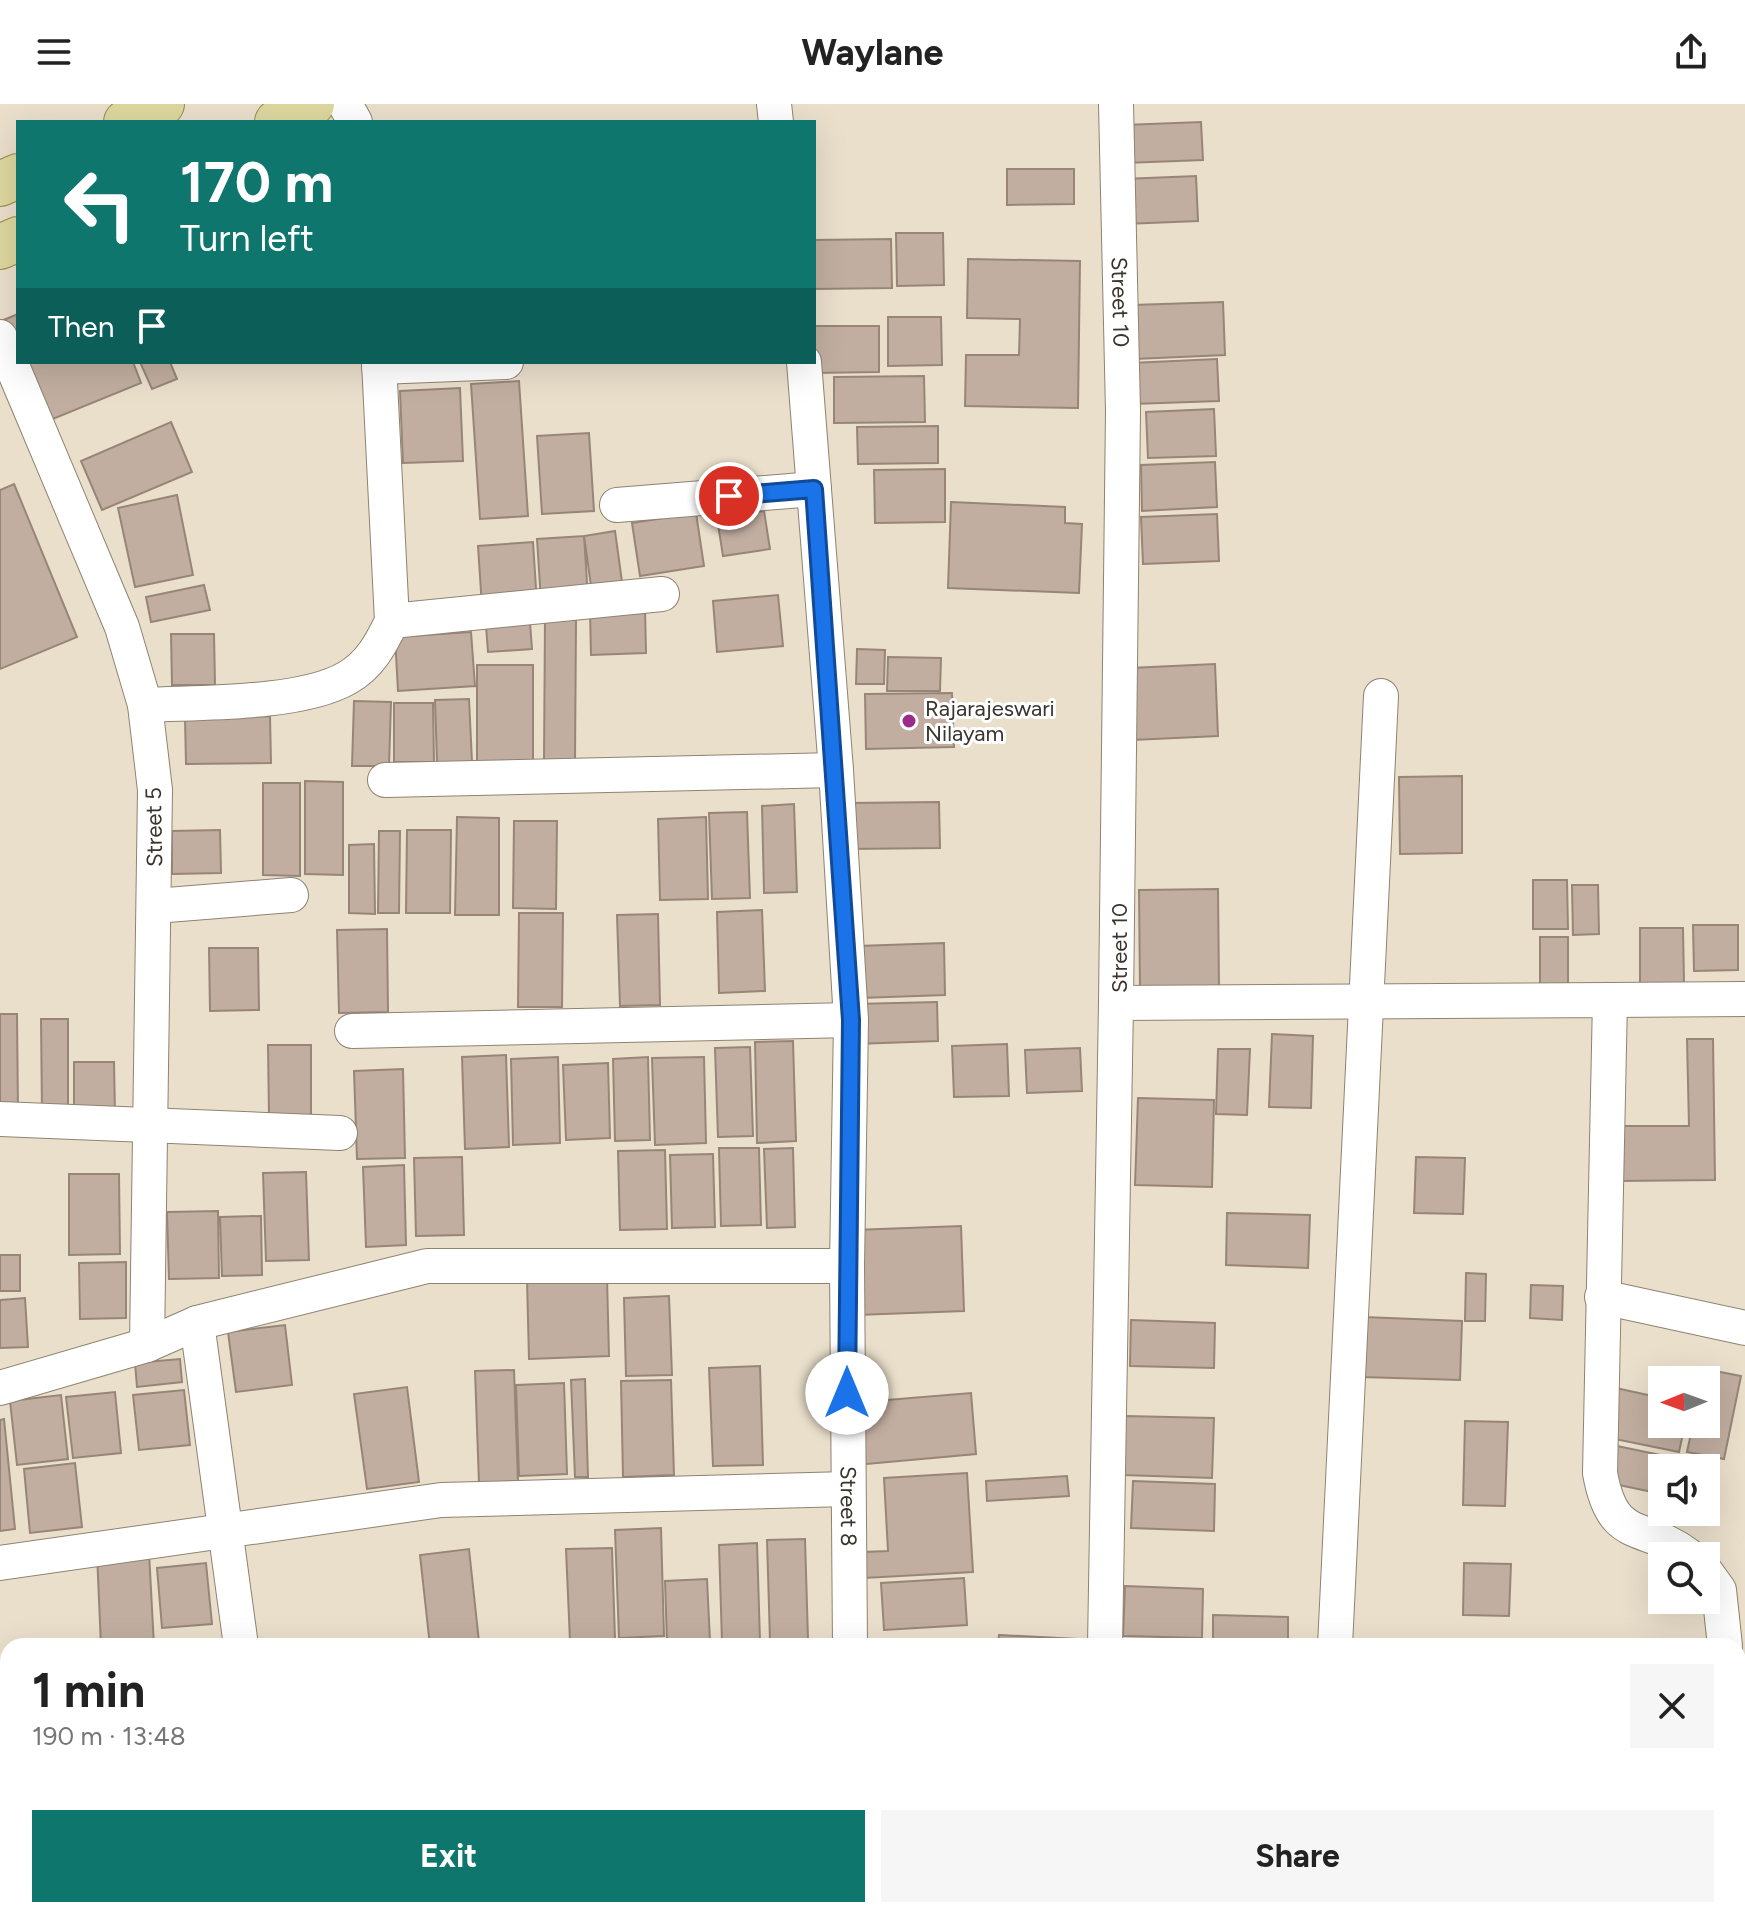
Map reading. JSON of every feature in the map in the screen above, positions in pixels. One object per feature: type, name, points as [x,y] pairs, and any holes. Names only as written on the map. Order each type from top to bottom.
[{"type":"main road","points":[[130,120],[162,104]]},
{"type":"main road","points":[[281,120],[312,104]]},
{"type":"street","name":"Street 10","points":[[1116,104],[1123,411],[1116,1003],[1745,999]]},
{"type":"street","name":"Street 5","points":[[0,337],[122,627],[145,705],[155,790],[147,1345]]},
{"type":"street","points":[[145,705],[297,695],[346,678],[378,651],[392,621],[379,364]]},
{"type":"street","name":"Street 8","points":[[804,364],[836,770],[851,1020],[847,1266],[850,1638]]},
{"type":"street","points":[[617,505],[814,489]]},
{"type":"street","points":[[392,621],[662,594]]},
{"type":"street","points":[[1335,1638],[1381,696]]},
{"type":"street","points":[[385,780],[836,770]]},
{"type":"street","points":[[155,906],[291,895]]},
{"type":"street","points":[[1610,1000],[1600,1346],[1600,1473],[1604,1495],[1615,1517],[1630,1529],[1658,1542]]},
{"type":"street","points":[[1105,1638],[1116,1003]]},
{"type":"street","points":[[352,1031],[851,1020]]},
{"type":"street","points":[[0,1119],[340,1133]]},
{"type":"street","points":[[0,1388],[147,1345],[197,1323],[427,1266],[847,1266]]},
{"type":"street","points":[[1602,1297],[1745,1328]]},
{"type":"street","points":[[197,1323],[240,1638]]},
{"type":"street","points":[[0,1563],[227,1533],[441,1500],[848,1489]]},
{"type":"street","points":[[1723,1580],[1725,1638]]},
{"type":"building","points":[[1201,122],[1203,160],[1125,163],[1124,125]]},
{"type":"building","points":[[1007,169],[1074,169],[1074,204],[1007,205]]},
{"type":"building","points":[[1196,176],[1198,221],[1125,224],[1123,179]]},
{"type":"building","points":[[896,233],[943,233],[944,285],[897,286]]},
{"type":"building","points":[[891,239],[892,288],[816,289],[816,240]]},
{"type":"building","points":[[968,259],[1080,261],[1078,408],[965,406],[966,355],[1019,355],[1020,319],[967,318]]},
{"type":"building","points":[[1223,302],[1225,355],[1135,359],[1133,305]]},
{"type":"building","points":[[16,315],[16,357],[1,321]]},
{"type":"building","points":[[888,317],[941,317],[942,365],[888,366]]},
{"type":"building","points":[[816,326],[879,326],[879,372],[814,373]]},
{"type":"building","points":[[1217,359],[1219,401],[1133,404],[1131,363]]},
{"type":"building","points":[[19,364],[134,364],[141,383],[43,423]]},
{"type":"building","points":[[141,364],[171,364],[177,379],[152,389]]},
{"type":"building","points":[[924,376],[925,422],[834,423],[834,377]]},
{"type":"building","points":[[519,381],[528,516],[480,519],[471,384]]},
{"type":"building","points":[[460,388],[463,461],[403,463],[400,391]]},
{"type":"building","points":[[1214,409],[1216,456],[1148,458],[1146,412]]},
{"type":"building","points":[[171,422],[192,472],[102,510],[81,461]]},
{"type":"building","points":[[938,426],[938,463],[858,464],[857,427]]},
{"type":"building","points":[[589,433],[594,511],[542,514],[537,436]]},
{"type":"building","points":[[1215,462],[1217,507],[1142,511],[1141,465]]},
{"type":"building","points":[[945,469],[945,522],[875,523],[874,470]]},
{"type":"building","points":[[14,484],[77,637],[0,669],[0,490]]},
{"type":"building","points":[[177,495],[193,575],[135,587],[118,508]]},
{"type":"building","points":[[951,502],[1065,507],[1065,523],[1082,524],[1079,593],[948,588]]},
{"type":"building","points":[[764,511],[770,549],[723,556],[717,518]]},
{"type":"building","points":[[696,513],[704,566],[640,576],[632,523]]},
{"type":"building","points":[[1217,514],[1219,561],[1143,564],[1141,517]]},
{"type":"building","points":[[615,531],[623,589],[592,593],[584,536]]},
{"type":"building","points":[[584,536],[588,597],[541,601],[537,539]]},
{"type":"building","points":[[533,542],[537,604],[482,607],[478,546]]},
{"type":"building","points":[[204,585],[210,610],[151,622],[146,597]]},
{"type":"building","points":[[778,595],[783,646],[717,652],[713,601]]},
{"type":"building","points":[[645,609],[646,653],[591,655],[590,610]]},
{"type":"building","points":[[545,620],[576,620],[575,761],[544,760]]},
{"type":"building","points":[[530,623],[532,649],[488,652],[486,626]]},
{"type":"building","points":[[471,632],[475,686],[398,691],[395,637]]},
{"type":"building","points":[[171,634],[214,634],[215,685],[172,685]]},
{"type":"building","points":[[857,649],[885,650],[884,684],[856,684]]},
{"type":"building","points":[[888,657],[941,658],[940,691],[887,691]]},
{"type":"building","points":[[1215,664],[1218,736],[1133,740],[1130,668]]},
{"type":"building","points":[[477,665],[533,665],[533,767],[477,767]]},
{"type":"building","name":"Rajarajeswari Nilayam","points":[[952,693],[954,747],[866,749],[865,694]]},
{"type":"building","points":[[469,699],[472,762],[437,763],[435,700]]},
{"type":"building","points":[[354,701],[391,702],[389,766],[352,766]]},
{"type":"building","points":[[394,703],[433,703],[434,762],[394,762]]},
{"type":"building","points":[[270,716],[271,763],[186,764],[185,718]]},
{"type":"building","points":[[1462,776],[1462,853],[1400,854],[1399,777]]},
{"type":"building","points":[[305,781],[343,782],[343,875],[305,874]]},
{"type":"building","points":[[263,783],[300,783],[300,876],[263,875]]},
{"type":"building","points":[[939,802],[940,848],[849,849],[849,803]]},
{"type":"building","points":[[794,804],[797,892],[764,893],[762,806]]},
{"type":"building","points":[[747,812],[750,898],[712,899],[709,813]]},
{"type":"building","points":[[457,817],[499,818],[499,915],[455,915]]},
{"type":"building","points":[[706,817],[708,899],[660,900],[658,819]]},
{"type":"building","points":[[514,821],[557,821],[556,909],[513,908]]},
{"type":"building","points":[[220,830],[221,873],[172,874],[172,831]]},
{"type":"building","points":[[407,830],[451,830],[450,913],[406,913]]},
{"type":"building","points":[[379,831],[400,831],[399,913],[378,913]]},
{"type":"building","points":[[374,844],[375,914],[349,913],[349,845]]},
{"type":"building","points":[[1533,880],[1567,880],[1568,929],[1533,929]]},
{"type":"building","points":[[1572,885],[1598,885],[1599,934],[1573,935]]},
{"type":"building","points":[[1218,889],[1219,989],[1140,990],[1139,890]]},
{"type":"building","points":[[762,910],[765,991],[719,993],[717,912]]},
{"type":"building","points":[[519,913],[563,913],[562,1007],[518,1007]]},
{"type":"building","points":[[658,914],[660,1005],[620,1006],[617,915]]},
{"type":"building","points":[[1693,925],[1738,925],[1738,970],[1694,971]]},
{"type":"building","points":[[1640,928],[1683,928],[1684,983],[1640,984]]},
{"type":"building","points":[[387,929],[388,1012],[339,1013],[337,930]]},
{"type":"building","points":[[1540,937],[1568,937],[1568,984],[1540,985]]},
{"type":"building","points":[[944,943],[945,995],[860,998],[858,946]]},
{"type":"building","points":[[209,948],[258,948],[259,1010],[210,1011]]},
{"type":"building","points":[[937,1002],[938,1041],[856,1044],[855,1004]]},
{"type":"building","points":[[0,1014],[17,1014],[18,1113],[0,1113]]},
{"type":"building","points":[[41,1019],[68,1019],[68,1113],[42,1113]]},
{"type":"building","points":[[1272,1034],[1313,1036],[1311,1108],[1269,1107]]},
{"type":"building","points":[[1687,1039],[1713,1039],[1715,1180],[1619,1181],[1618,1126],[1689,1126]]},
{"type":"building","points":[[793,1041],[796,1141],[757,1143],[755,1042]]},
{"type":"building","points":[[1007,1044],[1009,1096],[954,1097],[952,1046]]},
{"type":"building","points":[[268,1045],[311,1045],[311,1115],[269,1115]]},
{"type":"building","points":[[750,1047],[753,1136],[718,1137],[715,1048]]},
{"type":"building","points":[[1080,1048],[1082,1091],[1027,1093],[1025,1050]]},
{"type":"building","points":[[1218,1049],[1250,1049],[1247,1115],[1216,1114]]},
{"type":"building","points":[[506,1055],[509,1147],[465,1149],[462,1057]]},
{"type":"building","points":[[558,1057],[560,1143],[513,1145],[511,1059]]},
{"type":"building","points":[[648,1057],[650,1140],[615,1141],[613,1059]]},
{"type":"building","points":[[704,1057],[706,1143],[655,1145],[652,1058]]},
{"type":"building","points":[[74,1062],[114,1062],[115,1115],[74,1116]]},
{"type":"building","points":[[608,1063],[610,1138],[566,1140],[563,1065]]},
{"type":"building","points":[[403,1069],[405,1158],[357,1159],[354,1071]]},
{"type":"building","points":[[1138,1098],[1214,1100],[1212,1187],[1135,1185]]},
{"type":"building","points":[[719,1148],[759,1148],[761,1225],[721,1226]]},
{"type":"building","points":[[793,1148],[795,1227],[767,1228],[764,1149]]},
{"type":"building","points":[[665,1150],[667,1229],[620,1230],[618,1151]]},
{"type":"building","points":[[713,1154],[715,1227],[672,1228],[670,1155]]},
{"type":"building","points":[[462,1157],[464,1235],[416,1236],[414,1158]]},
{"type":"building","points":[[1416,1157],[1465,1158],[1463,1214],[1414,1213]]},
{"type":"building","points":[[404,1165],[406,1245],[366,1247],[363,1167]]},
{"type":"building","points":[[306,1172],[309,1260],[266,1261],[263,1173]]},
{"type":"building","points":[[69,1174],[119,1174],[120,1254],[69,1255]]},
{"type":"building","points":[[218,1211],[219,1278],[169,1279],[167,1212]]},
{"type":"building","points":[[1227,1213],[1310,1215],[1308,1268],[1226,1265]]},
{"type":"building","points":[[261,1216],[262,1275],[222,1276],[220,1217]]},
{"type":"building","points":[[961,1226],[964,1311],[857,1315],[854,1230]]},
{"type":"building","points":[[0,1255],[20,1255],[20,1291],[0,1291]]},
{"type":"building","points":[[126,1262],[126,1318],[80,1319],[79,1263]]},
{"type":"building","points":[[1466,1273],[1486,1274],[1485,1321],[1465,1321]]},
{"type":"building","points":[[607,1277],[609,1356],[529,1359],[527,1280]]},
{"type":"building","points":[[1531,1285],[1563,1286],[1562,1320],[1530,1318]]},
{"type":"building","points":[[669,1296],[672,1375],[626,1376],[624,1298]]},
{"type":"building","points":[[25,1298],[28,1347],[0,1348],[0,1300]]},
{"type":"building","points":[[1364,1317],[1462,1321],[1460,1380],[1362,1377]]},
{"type":"building","points":[[1131,1320],[1215,1323],[1214,1368],[1130,1366]]},
{"type":"building","points":[[285,1325],[292,1385],[236,1392],[228,1332]]},
{"type":"building","points":[[180,1359],[182,1382],[137,1387],[135,1363]]},
{"type":"building","points":[[760,1366],[763,1465],[713,1466],[709,1368]]},
{"type":"building","points":[[514,1370],[518,1481],[479,1483],[475,1371]]},
{"type":"building","points":[[1720,1372],[1741,1376],[1724,1459],[1720,1458],[1720,1454],[1687,1452],[1690,1438],[1720,1438]]},
{"type":"building","points":[[585,1379],[588,1477],[575,1477],[571,1380]]},
{"type":"building","points":[[671,1380],[674,1475],[623,1477],[621,1381]]},
{"type":"building","points":[[564,1383],[567,1474],[519,1476],[516,1385]]},
{"type":"building","points":[[407,1387],[419,1482],[367,1489],[354,1394]]},
{"type":"building","points":[[1616,1388],[1648,1395],[1648,1438],[1682,1438],[1679,1452],[1605,1437]]},
{"type":"building","points":[[184,1390],[190,1445],[139,1450],[133,1395]]},
{"type":"building","points":[[115,1392],[121,1453],[73,1458],[66,1397]]},
{"type":"building","points":[[971,1393],[976,1454],[856,1465],[851,1403]]},
{"type":"building","points":[[61,1395],[68,1459],[17,1465],[10,1401]]},
{"type":"building","points":[[1125,1416],[1214,1418],[1212,1478],[1123,1475]]},
{"type":"building","points":[[4,1419],[15,1529],[0,1531],[0,1420]]},
{"type":"building","points":[[1465,1421],[1508,1422],[1505,1506],[1463,1505]]},
{"type":"building","points":[[1617,1446],[1656,1454],[1648,1454],[1648,1491],[1609,1483]]},
{"type":"building","points":[[75,1463],[82,1527],[30,1533],[24,1469]]},
{"type":"building","points":[[967,1473],[973,1572],[864,1578],[863,1552],[888,1551],[884,1478]]},
{"type":"building","points":[[1067,1476],[1069,1496],[987,1501],[986,1481]]},
{"type":"building","points":[[1133,1481],[1215,1484],[1214,1531],[1131,1528]]},
{"type":"building","points":[[661,1528],[664,1636],[619,1638],[615,1530]]},
{"type":"building","points":[[805,1539],[808,1638],[770,1638],[767,1540]]},
{"type":"building","points":[[757,1543],[760,1638],[722,1638],[719,1545]]},
{"type":"building","points":[[612,1548],[615,1638],[570,1638],[566,1549]]},
{"type":"building","points":[[469,1549],[479,1638],[429,1638],[420,1555]]},
{"type":"building","points":[[149,1552],[154,1638],[101,1638],[97,1554]]},
{"type":"building","points":[[206,1563],[212,1624],[162,1628],[157,1568]]},
{"type":"building","points":[[1464,1563],[1511,1564],[1509,1616],[1463,1615]]},
{"type":"building","points":[[964,1578],[967,1625],[884,1630],[881,1583]]},
{"type":"building","points":[[707,1579],[710,1638],[667,1638],[665,1581]]},
{"type":"building","points":[[1125,1586],[1203,1589],[1202,1638],[1123,1636]]},
{"type":"building","points":[[1213,1615],[1288,1617],[1288,1638],[1213,1638]]},
{"type":"building","points":[[999,1635],[1058,1638],[999,1638]]},
{"type":"place","name":"Rajarajeswari Nilayam","points":[[909,721]]},
{"type":"route","points":[[729,496],[814,489],[838,798],[851,1020],[847,1393]]}]
